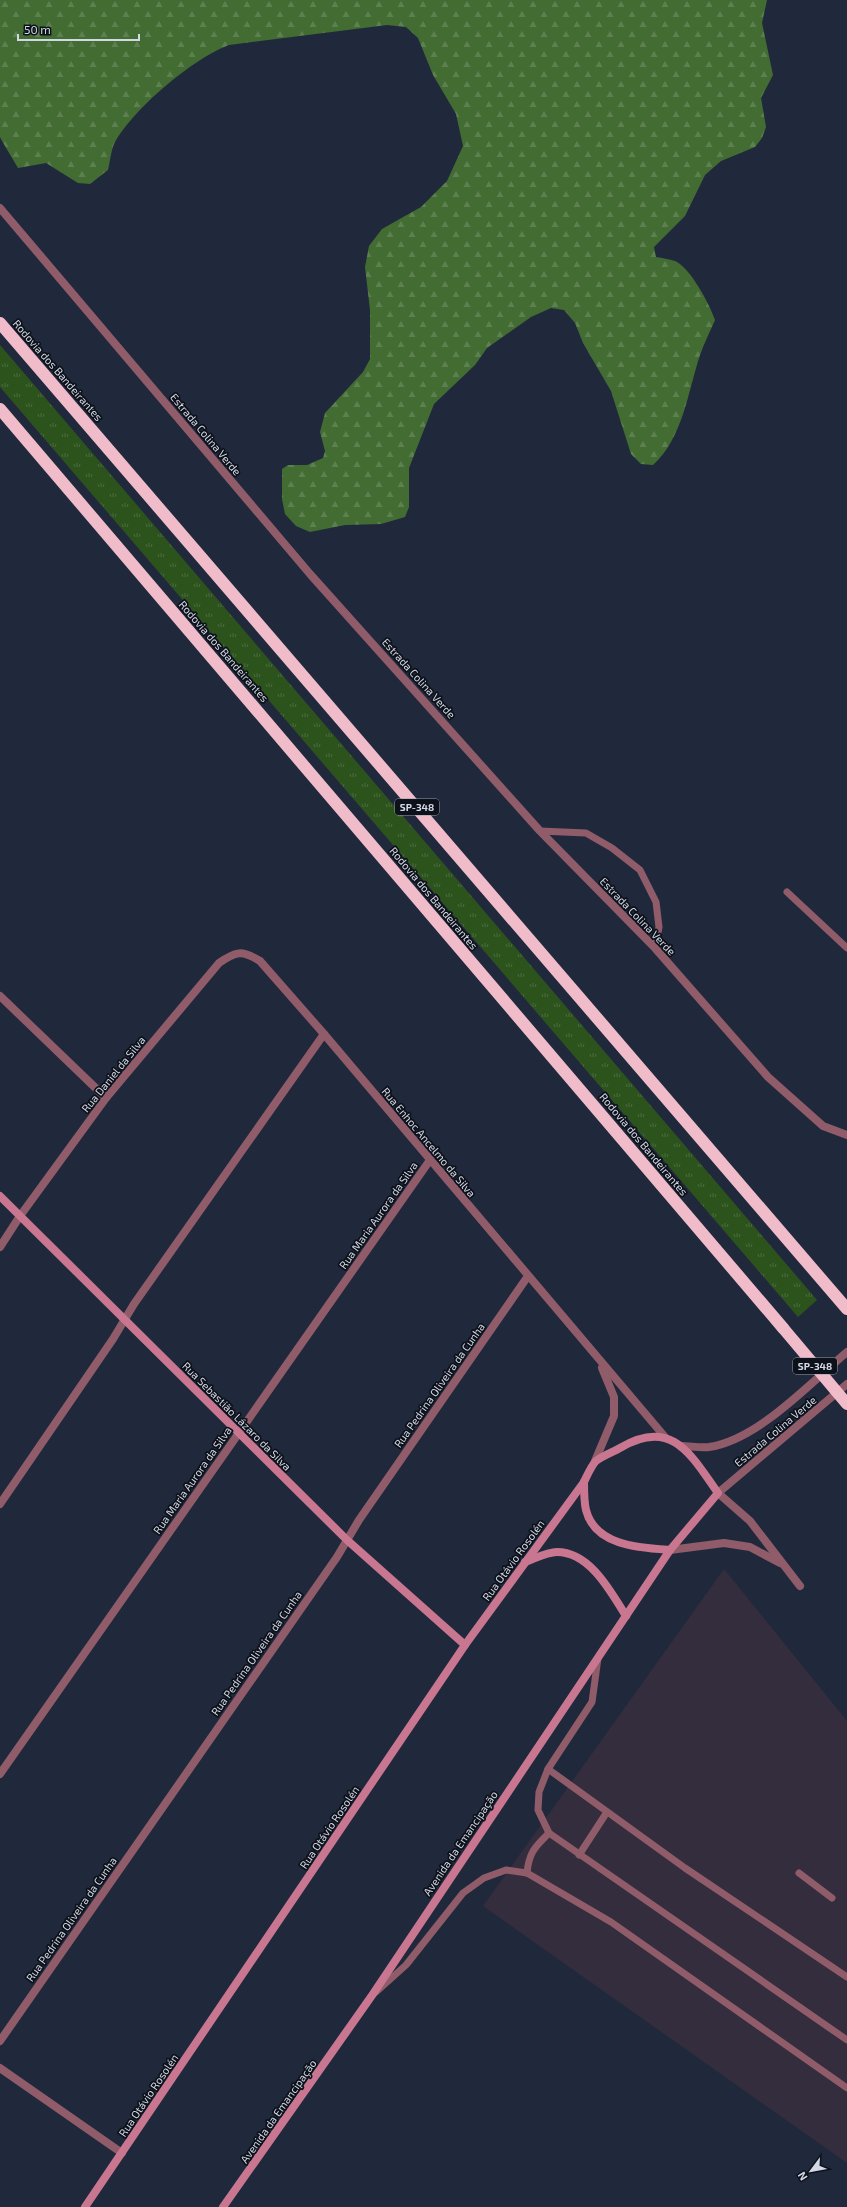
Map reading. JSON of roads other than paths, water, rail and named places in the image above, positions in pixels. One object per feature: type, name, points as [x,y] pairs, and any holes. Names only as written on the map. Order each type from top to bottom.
[{"type":"highway","name":"Rodovia dos Bandeirantes","points":[[0,323],[847,1309]]},
{"type":"highway","name":"Rodovia dos Bandeirantes","points":[[0,409],[847,1404]]},
{"type":"street","name":"Estrada Colina Verde","points":[[0,208],[310,574],[540,831],[656,948],[768,1077],[823,1126],[847,1135]]},
{"type":"street","name":"Rua Enhoc Ancelmo da Silva","points":[[233,954],[248,954],[260,961],[324,1034],[664,1437]]},
{"type":"street","name":"Rua Daniel da Silva","points":[[0,1247],[20,1216],[106,1098],[220,963],[233,954]]},
{"type":"street","points":[[0,996],[106,1098]]},
{"type":"street","points":[[0,1504],[125,1320],[134,1304],[324,1034]]},
{"type":"street","name":"Rua Maria Aurora da Silva","points":[[0,1774],[430,1160]]},
{"type":"street","name":"Rua Sebastião Lázaro da Silva","points":[[0,1196],[347,1540],[464,1645]]},
{"type":"street","name":"Rua Pedrina Oliveira da Cunha","points":[[0,2041],[528,1276]]},
{"type":"street","name":"Estrada Colina Verde","points":[[682,1446],[708,1447],[746,1434],[765,1422],[847,1352]]},
{"type":"street","name":"Rua Enhoc Ancelmo da Silva","points":[[595,1461],[614,1416],[614,1397],[598,1360]]},
{"type":"street","name":"Estrada Colina Verde","points":[[718,1494],[847,1384]]},
{"type":"street","points":[[595,1461],[630,1442],[644,1438],[664,1437],[682,1446],[698,1464],[718,1494],[750,1522],[781,1564],[800,1586]]},
{"type":"street","name":"Rua Otávio Rosolén","points":[[85,2207],[464,1645],[584,1482],[595,1461]]},
{"type":"street","points":[[584,1482],[586,1511],[594,1526],[605,1537],[640,1548],[670,1550],[724,1543],[750,1547],[781,1564]]},
{"type":"street","name":"Avenida da Emancipação","points":[[223,2207],[373,1994],[670,1550],[718,1494]]},
{"type":"street","points":[[525,1562],[557,1552],[580,1558],[605,1582],[626,1616]]},
{"type":"street","points":[[0,2068],[122,2154]]},
{"type":"lane","points":[[540,831],[586,833],[612,848],[640,870],[656,902],[659,927],[656,948]]},
{"type":"lane","points":[[787,892],[847,948]]},
{"type":"lane","points":[[599,1655],[592,1702],[548,1769],[539,1792],[538,1810],[549,1833],[847,2040]]},
{"type":"lane","points":[[548,1769],[685,1868],[847,1977]]},
{"type":"lane","points":[[579,1855],[607,1812]]},
{"type":"lane","points":[[527,1873],[529,1857],[535,1847],[549,1833]]},
{"type":"lane","points":[[373,1994],[406,1965],[463,1894],[484,1878],[506,1870],[527,1873],[611,1922],[847,2088]]},
{"type":"lane","points":[[799,1873],[832,1898]]}]
